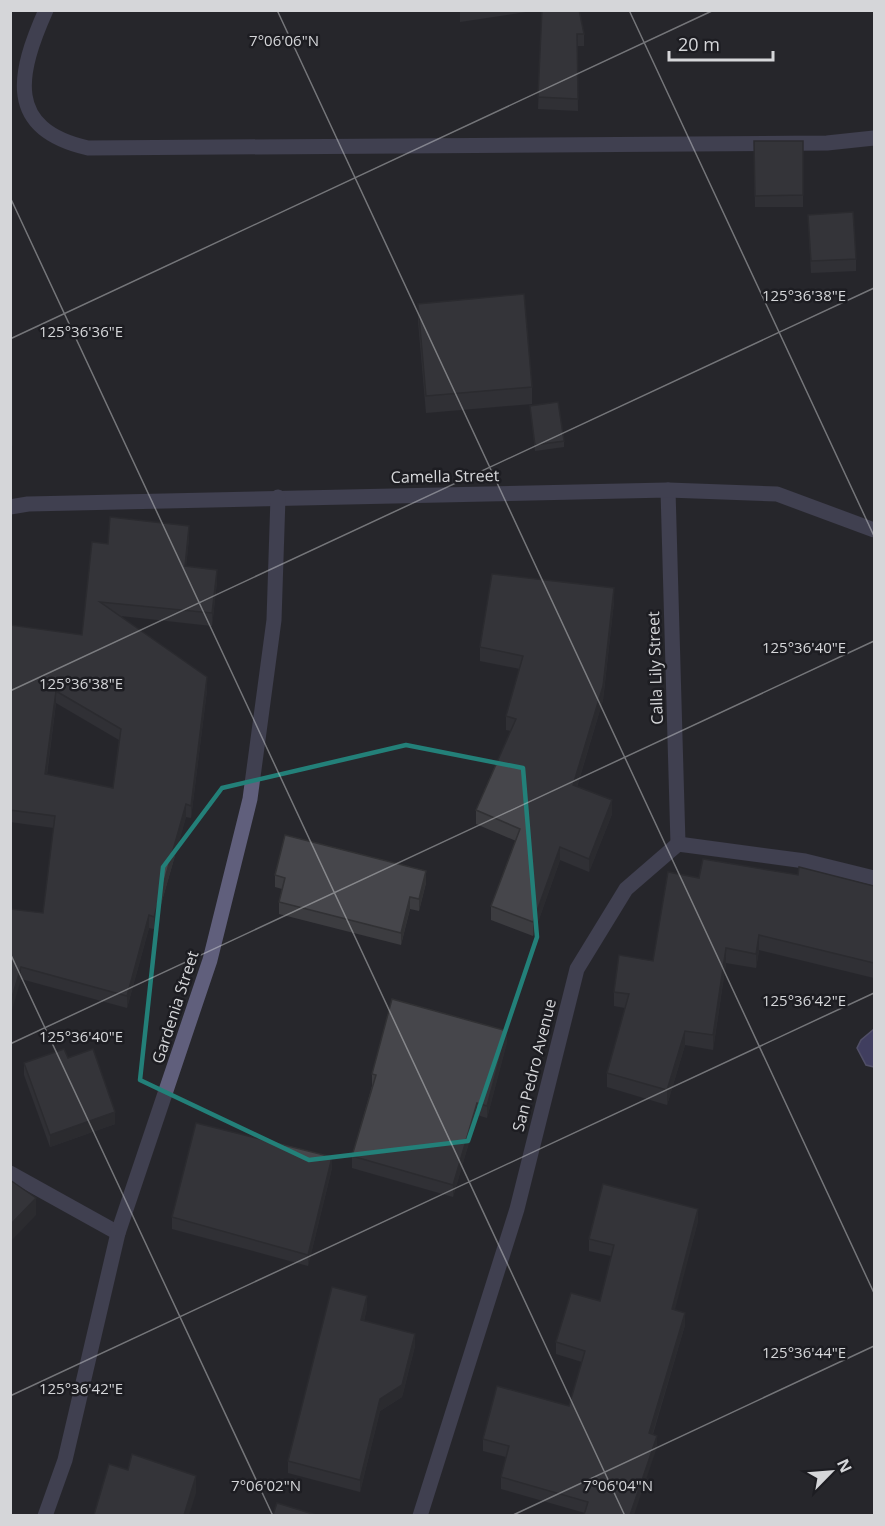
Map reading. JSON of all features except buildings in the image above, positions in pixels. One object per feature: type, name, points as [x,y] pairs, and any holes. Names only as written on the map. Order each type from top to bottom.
[{"type":"street","points":[[46,10],[30,46],[25,69],[24,92],[30,112],[44,130],[64,142],[88,148],[827,143],[874,138]]},
{"type":"street","name":"Camella Street","points":[[10,507],[28,504],[278,497],[668,490],[777,494],[874,530]]},
{"type":"street","name":"Calla Lily Street","points":[[668,490],[678,844]]},
{"type":"street","name":"Gardenia Street","points":[[45,1515],[65,1460],[118,1233],[210,960],[250,799],[274,620],[278,497]]},
{"type":"street","points":[[678,844],[805,861],[874,878]]},
{"type":"street","name":"San Pedro Avenue","points":[[420,1515],[517,1209],[577,969],[626,890],[678,844]]},
{"type":"street","points":[[10,1173],[118,1233]]},
{"type":"highlighted area","points":[[406,745],[523,768],[537,937],[468,1141],[309,1160],[140,1080],[163,867],[222,788]]},
{"type":"shaded area","points":[[874,1029],[874,1067],[866,1065],[857,1048],[861,1040]]}]
